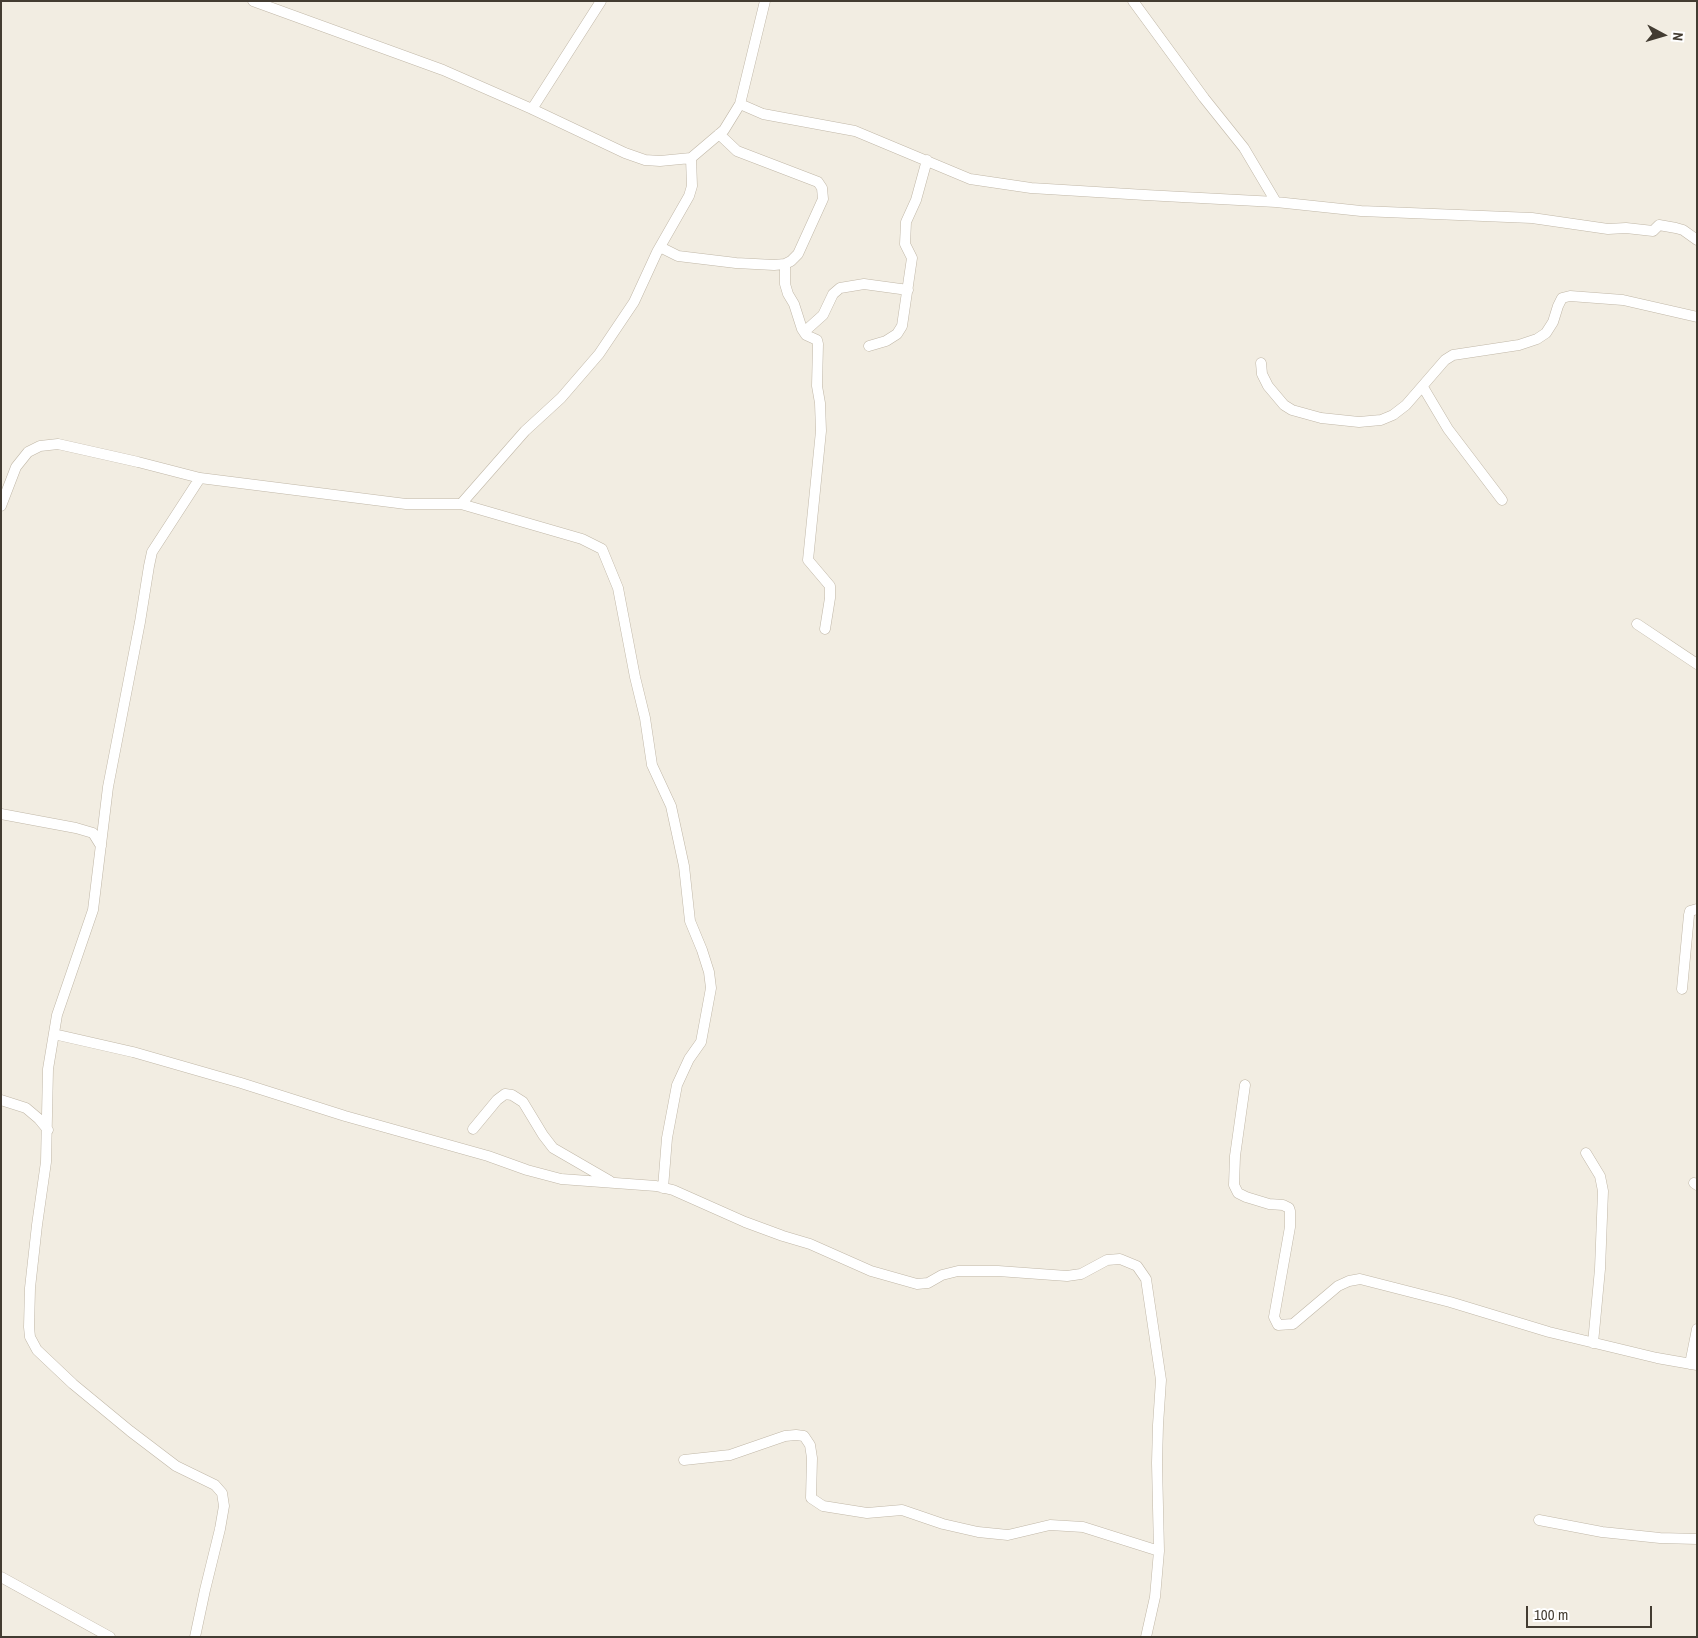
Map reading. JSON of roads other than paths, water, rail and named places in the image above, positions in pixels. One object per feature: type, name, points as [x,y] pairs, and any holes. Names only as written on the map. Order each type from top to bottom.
[{"type":"street","points":[[253,1],[443,70],[625,153],[645,160],[691,158],[724,130],[740,104],[765,1]]},
{"type":"street","points":[[532,109],[601,1]]},
{"type":"street","points":[[1133,1],[1204,98],[1244,148],[1276,202]]},
{"type":"street","points":[[740,104],[763,114],[854,131],[970,179],[1031,188],[1276,202],[1361,211],[1532,218],[1608,229],[1626,228],[1653,231],[1658,225],[1683,230],[1697,240]]},
{"type":"street","points":[[660,247],[678,256],[736,263],[785,264],[798,254],[823,199],[822,188],[818,182],[737,150],[719,134]]},
{"type":"street","points":[[461,504],[525,431],[560,398],[599,354],[634,302],[660,247],[689,196],[692,186],[691,158]]},
{"type":"street","points":[[869,346],[886,341],[897,334],[904,319],[912,258],[905,244],[906,222],[916,200],[928,160]]},
{"type":"street","points":[[785,264],[785,284],[804,332],[806,335],[817,340],[818,344],[817,386],[820,403],[821,432],[808,560],[830,586],[825,629]]},
{"type":"street","points":[[804,332],[823,315],[833,294],[840,288],[864,284],[908,290]]},
{"type":"street","points":[[1261,363],[1262,374],[1268,386],[1284,405],[1298,412],[1322,418],[1359,422],[1381,420],[1393,415],[1406,405],[1445,360],[1453,355],[1519,345],[1537,339],[1546,333],[1553,322],[1562,298],[1570,296],[1623,300],[1697,317]]},
{"type":"street","points":[[1424,386],[1448,429],[1502,500]]},
{"type":"street","points":[[1,506],[16,467],[28,452],[48,444],[58,444],[200,478],[406,504],[461,504],[582,539],[602,548],[618,588],[645,718],[652,766],[671,806],[684,866],[690,921],[709,972],[711,988],[701,1042],[689,1059],[677,1085],[667,1138],[664,1188]]},
{"type":"street","points":[[195,1637],[220,1528],[224,1506],[222,1493],[215,1485],[176,1466],[130,1431],[73,1384],[37,1350],[30,1338],[30,1288],[46,1162],[48,1069],[58,1015],[94,910],[108,787],[149,566],[152,552],[200,478]]},
{"type":"street","points":[[1637,624],[1696,663]]},
{"type":"street","points":[[1,814],[85,830],[93,833],[102,846]]},
{"type":"street","points":[[1682,989],[1688,915],[1690,911],[1697,909]]},
{"type":"street","points":[[54,1034],[133,1052],[241,1083],[345,1116],[488,1156],[561,1180],[664,1188],[695,1198],[745,1222],[810,1244],[871,1270],[917,1284],[928,1283],[942,1275],[958,1271],[998,1271],[1067,1276],[1082,1274],[1107,1260],[1120,1260],[1137,1266],[1146,1279],[1161,1380],[1157,1463],[1159,1551],[1155,1597],[1146,1637]]},
{"type":"street","points":[[1245,1085],[1235,1156],[1234,1185],[1238,1193],[1246,1197],[1269,1204],[1283,1205],[1289,1208],[1290,1212],[1290,1227],[1274,1318],[1278,1325],[1293,1324],[1338,1286],[1360,1279],[1450,1302],[1549,1332],[1657,1358],[1693,1364],[1697,1329]]},
{"type":"street","points":[[473,1129],[496,1100],[505,1094],[512,1095],[523,1102],[543,1135],[554,1148],[613,1183]]},
{"type":"street","points":[[1,1100],[26,1108],[48,1130]]},
{"type":"street","points":[[1586,1153],[1600,1176],[1603,1191],[1600,1269],[1593,1343]]},
{"type":"street","points":[[684,1460],[730,1455],[785,1436],[804,1436],[810,1445],[812,1458],[811,1498],[824,1506],[867,1513],[902,1510],[952,1526],[978,1532],[1008,1535],[1050,1526],[1083,1527],[1159,1551]]},
{"type":"street","points":[[1539,1520],[1602,1532],[1660,1538],[1697,1539]]},
{"type":"street","points":[[1,1577],[110,1637]]}]
